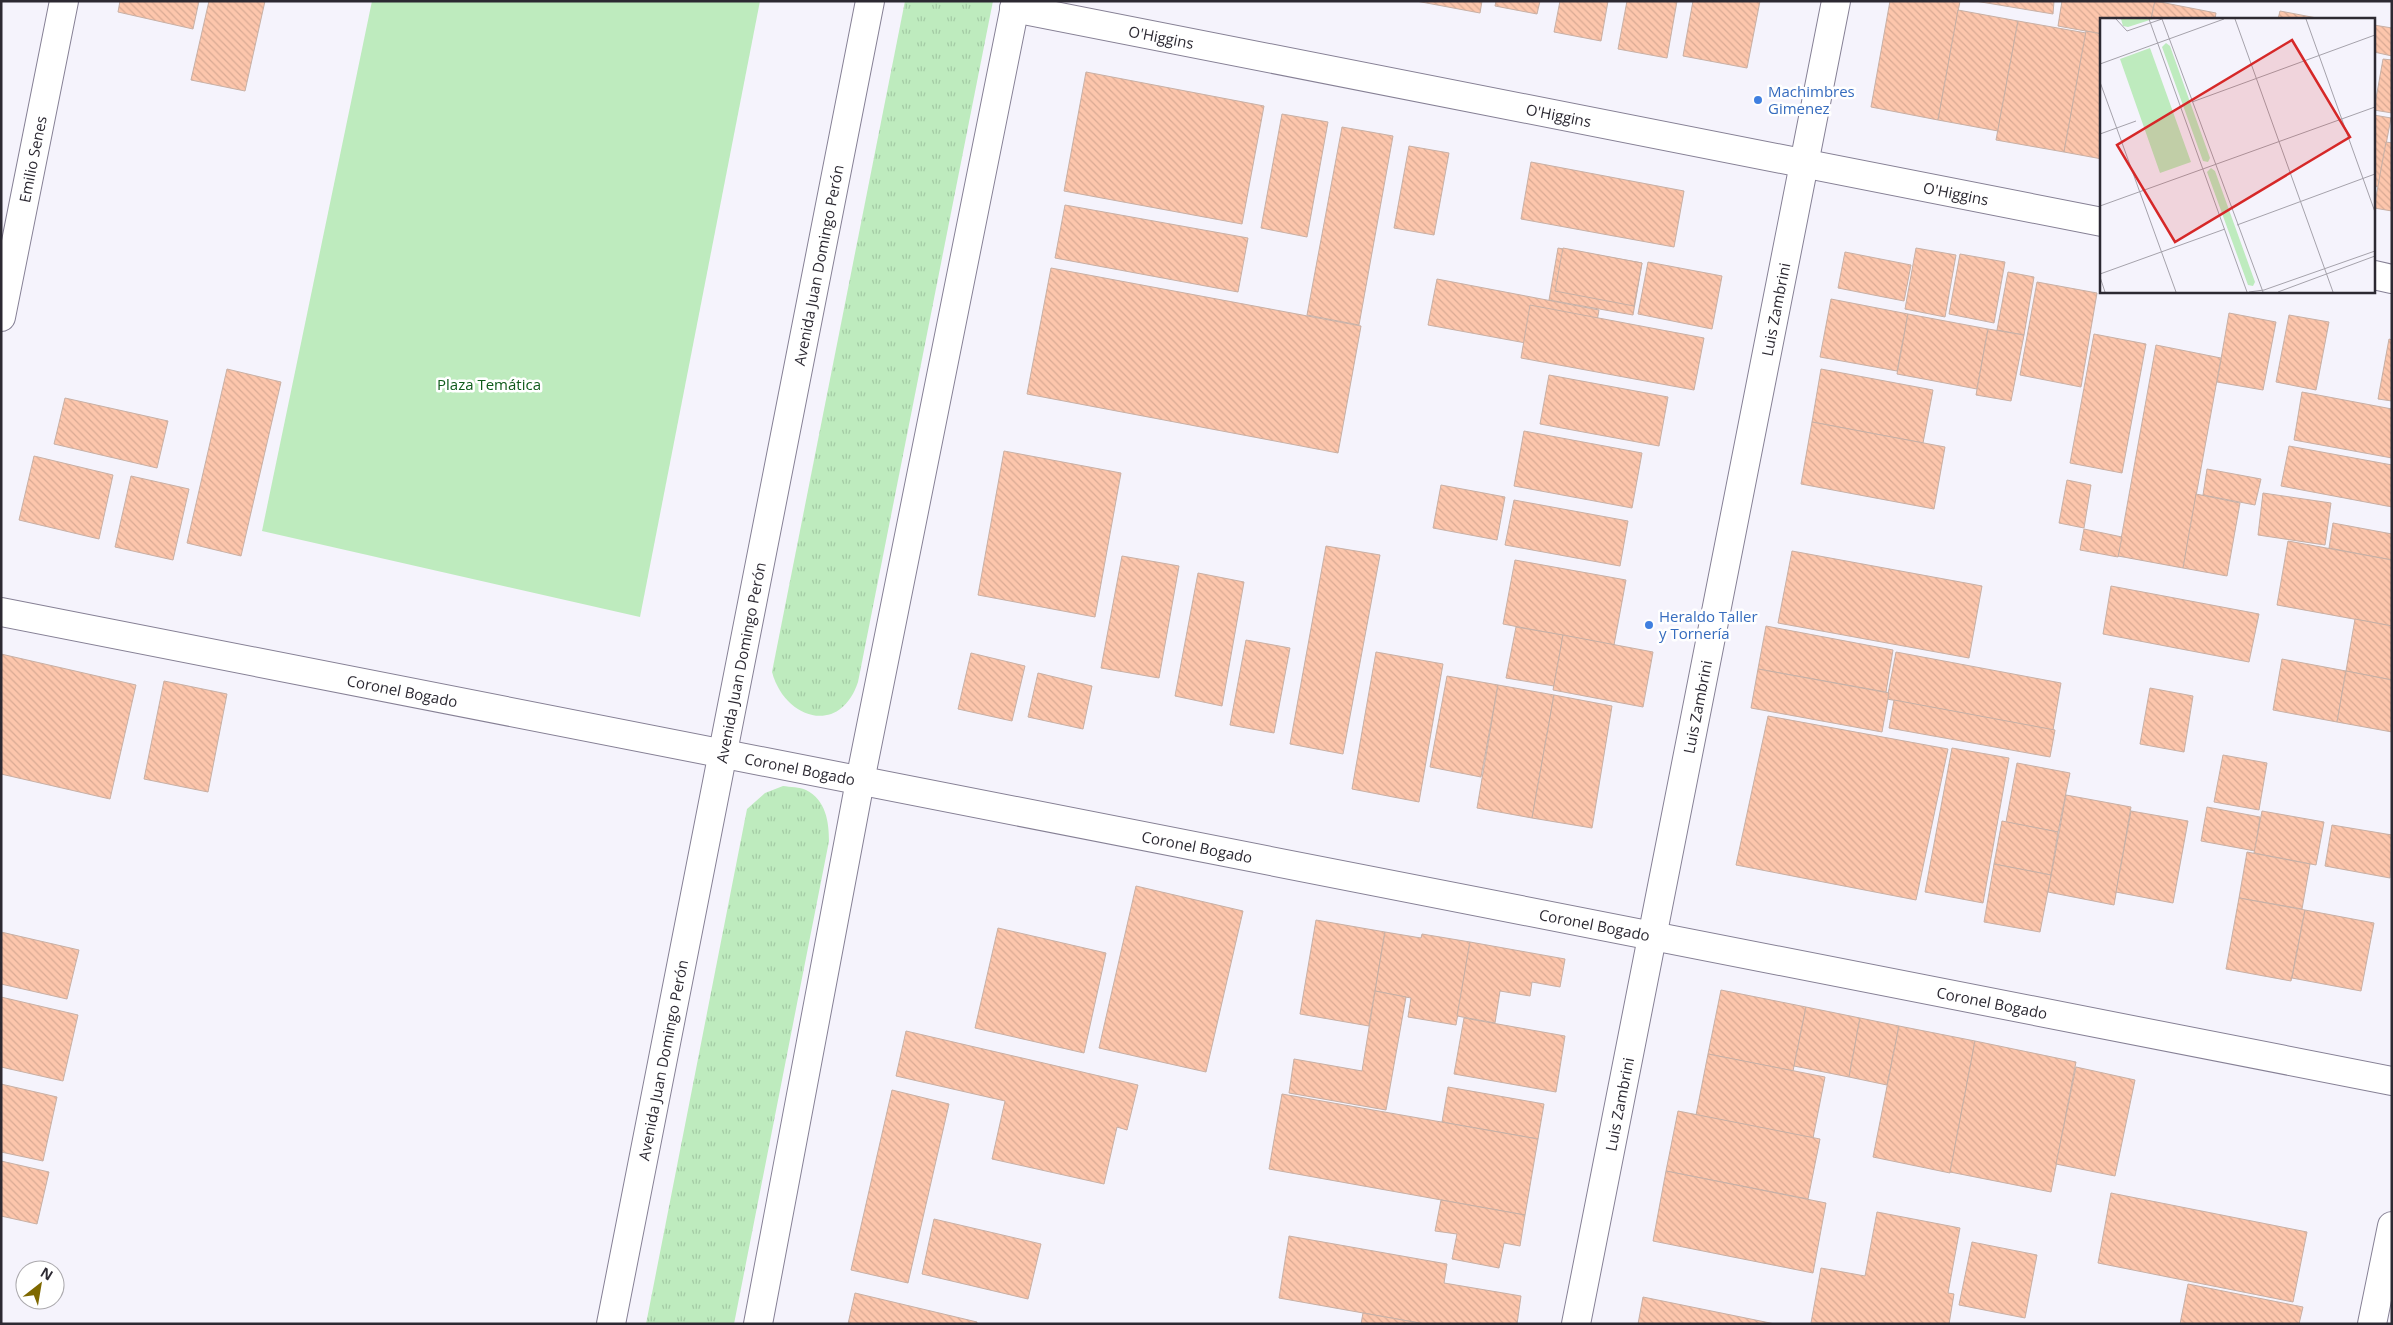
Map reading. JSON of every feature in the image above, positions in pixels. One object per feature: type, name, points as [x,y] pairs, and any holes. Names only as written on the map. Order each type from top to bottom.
[{"type":"street","name":"Emilio Senes","points":[[1,317],[64,1]]},
{"type":"street","name":"Avenida Juan Domingo Perón","points":[[611,1324],[870,1]]},
{"type":"street","name":"Luis Zambrini","points":[[1576,1324],[1836,1]]},
{"type":"street","name":"O'Higgins","points":[[1015,5],[2100,222]]},
{"type":"street","points":[[758,1324],[860,781],[1015,5]]},
{"type":"street","points":[[2376,276],[2392,279]]},
{"type":"street","name":"Coronel Bogado","points":[[1,612],[2392,1081]]},
{"type":"street","points":[[2372,1324],[2392,1226]]},
{"type":"green space","name":"Plaza Temática","points":[[372,1],[760,1],[640,617],[262,531]]},
{"type":"green space","points":[[905,1],[993,1],[858,682],[850,699],[839,710],[826,715],[813,715],[800,710],[788,701],[779,688],[772,672]]},
{"type":"green space","points":[[783,786],[804,789],[813,794],[825,812],[829,841],[734,1324],[646,1324],[747,809],[765,793]]},
{"type":"building","points":[[120,1],[199,1],[193,29],[118,12]]},
{"type":"building","points":[[209,1],[265,1],[245,91],[191,80]]},
{"type":"building","points":[[1416,1],[1482,1],[1480,13]]},
{"type":"building","points":[[1496,1],[1540,1],[1537,14],[1495,6]]},
{"type":"building","points":[[1560,1],[1608,1],[1601,41],[1554,32]]},
{"type":"building","points":[[1627,1],[1677,1],[1667,58],[1618,49]]},
{"type":"building","points":[[1693,1],[1760,1],[1747,68],[1683,56]]},
{"type":"building","points":[[1890,1],[1960,1],[1938,120],[1871,107]]},
{"type":"building","points":[[1975,1],[2054,1],[2053,14]]},
{"type":"building","points":[[2062,1],[2155,1],[2151,18],[2100,18],[2100,34],[2058,26]]},
{"type":"building","points":[[2155,1],[2216,13],[2215,18],[2151,18]]},
{"type":"building","points":[[1958,10],[2018,21],[1998,131],[1938,120]]},
{"type":"building","points":[[2280,11],[2317,18],[2278,18]]},
{"type":"building","points":[[2018,21],[2086,33],[2064,152],[1996,140]]},
{"type":"building","points":[[2376,25],[2392,28],[2392,56],[2376,52]]},
{"type":"building","points":[[2086,31],[2100,34],[2100,159],[2064,152]]},
{"type":"building","points":[[2383,59],[2392,60],[2392,113],[2376,110],[2376,99]]},
{"type":"building","points":[[1086,72],[1264,106],[1242,224],[1064,191]]},
{"type":"building","points":[[1282,114],[1328,122],[1307,237],[1261,228]]},
{"type":"building","points":[[2376,115],[2391,118],[2378,187],[2376,186]]},
{"type":"building","points":[[1342,127],[1393,136],[1359,325],[1307,315]]},
{"type":"building","points":[[2386,142],[2392,143],[2392,211],[2376,208],[2376,197]]},
{"type":"building","points":[[1409,146],[1449,153],[1434,235],[1394,228]]},
{"type":"building","points":[[1531,162],[1684,191],[1674,247],[1521,219]]},
{"type":"building","points":[[1065,205],[1248,238],[1238,292],[1055,258]]},
{"type":"building","points":[[1558,248],[1642,263],[1633,315],[1549,300]]},
{"type":"building","points":[[1563,248],[1642,263],[1634,306],[1555,291]]},
{"type":"building","points":[[1916,248],[1956,255],[1945,317],[1905,309]]},
{"type":"building","points":[[1845,252],[1911,265],[1904,301],[1838,288]]},
{"type":"building","points":[[1960,254],[2005,262],[1994,323],[1949,314]]},
{"type":"building","points":[[1648,262],[1722,276],[1712,329],[1638,314]]},
{"type":"building","points":[[1051,268],[1361,326],[1338,453],[1027,394]]},
{"type":"building","points":[[2008,272],[2034,277],[2024,335],[1997,330]]},
{"type":"building","points":[[1437,279],[1599,310],[1591,355],[1428,325]]},
{"type":"building","points":[[2037,282],[2097,293],[2081,387],[2020,375]]},
{"type":"building","points":[[1831,299],[1908,314],[1897,371],[1820,357]]},
{"type":"building","points":[[1530,305],[1704,338],[1694,390],[1521,358]]},
{"type":"building","points":[[2229,313],[2276,322],[2263,390],[2217,382]]},
{"type":"building","points":[[1908,314],[1988,329],[1977,389],[1897,374]]},
{"type":"building","points":[[2289,315],[2329,322],[2316,390],[2276,382]]},
{"type":"building","points":[[1988,329],[2024,335],[2011,401],[1976,395]]},
{"type":"building","points":[[2094,334],[2146,344],[2122,473],[2070,463]]},
{"type":"building","points":[[2389,339],[2392,340],[2392,401],[2378,399]]},
{"type":"building","points":[[2156,345],[2221,358],[2183,568],[2118,556]]},
{"type":"building","points":[[227,369],[281,382],[241,556],[187,543]]},
{"type":"building","points":[[1821,369],[1933,390],[1923,443],[1812,422]]},
{"type":"building","points":[[1549,375],[1668,397],[1659,446],[1540,424]]},
{"type":"building","points":[[2302,392],[2392,409],[2392,458],[2294,440]]},
{"type":"building","points":[[65,398],[168,421],[157,468],[54,444]]},
{"type":"building","points":[[1812,422],[1945,447],[1934,509],[1801,484]]},
{"type":"building","points":[[1524,431],[1642,453],[1632,508],[1514,486]]},
{"type":"building","points":[[2289,446],[2392,465],[2392,507],[2281,486]]},
{"type":"building","points":[[1004,451],[1121,473],[1095,617],[978,595]]},
{"type":"building","points":[[34,456],[113,475],[99,539],[19,520]]},
{"type":"building","points":[[2207,469],[2261,479],[2255,505],[2203,495]]},
{"type":"building","points":[[131,476],[189,489],[173,560],[115,547]]},
{"type":"building","points":[[2067,480],[2091,485],[2084,528],[2059,523]]},
{"type":"building","points":[[1441,485],[1505,497],[1497,540],[1433,528]]},
{"type":"building","points":[[2263,493],[2331,503],[2325,545],[2258,535]]},
{"type":"building","points":[[2196,494],[2240,503],[2227,576],[2183,568]]},
{"type":"building","points":[[1514,500],[1628,521],[1620,566],[1505,545]]},
{"type":"building","points":[[2333,523],[2392,534],[2392,560],[2329,548]]},
{"type":"building","points":[[2084,529],[2122,537],[2118,557],[2080,550]]},
{"type":"building","points":[[2288,541],[2392,560],[2392,626],[2277,605]]},
{"type":"building","points":[[1326,546],[1380,555],[1343,754],[1290,744]]},
{"type":"building","points":[[1792,551],[1982,586],[1969,658],[1778,623]]},
{"type":"building","points":[[1122,556],[1179,566],[1159,678],[1101,668]]},
{"type":"building","points":[[1515,560],[1626,580],[1614,645],[1503,624]]},
{"type":"building","points":[[1198,573],[1244,582],[1222,706],[1175,696]]},
{"type":"building","points":[[2111,586],[2259,614],[2249,662],[2103,634]]},
{"type":"building","points":[[2355,619],[2392,626],[2392,680],[2346,671]]},
{"type":"building","points":[[1766,626],[1893,650],[1886,692],[1758,669]]},
{"type":"building","points":[[1516,627],[1563,635],[1554,686],[1506,678]]},
{"type":"building","points":[[1563,635],[1653,652],[1643,707],[1553,690]]},
{"type":"building","points":[[1246,640],[1290,648],[1274,733],[1230,725]]},
{"type":"building","points":[[1376,652],[1443,664],[1419,802],[1352,789]]},
{"type":"building","points":[[1896,652],[2061,683],[2053,730],[1887,699]]},
{"type":"building","points":[[971,653],[1025,666],[1012,721],[958,709]]},
{"type":"building","points":[[1,654],[136,685],[110,799],[1,774]]},
{"type":"building","points":[[2282,659],[2346,671],[2337,722],[2273,710]]},
{"type":"building","points":[[1758,669],[1889,693],[1882,732],[1751,708]]},
{"type":"building","points":[[2346,671],[2392,680],[2392,732],[2337,722]]},
{"type":"building","points":[[1038,673],[1092,686],[1083,729],[1028,717]]},
{"type":"building","points":[[1447,676],[1498,685],[1481,777],[1430,767]]},
{"type":"building","points":[[164,681],[227,694],[208,792],[144,779]]},
{"type":"building","points":[[1498,685],[1554,695],[1532,818],[1477,808]]},
{"type":"building","points":[[2150,688],[2193,696],[2184,752],[2140,744]]},
{"type":"building","points":[[1554,695],[1612,706],[1592,828],[1532,818]]},
{"type":"building","points":[[1894,700],[2055,730],[2050,757],[1889,728]]},
{"type":"building","points":[[1768,716],[1948,749],[1916,900],[1736,865]]},
{"type":"building","points":[[1952,748],[2009,758],[1983,903],[1925,892]]},
{"type":"building","points":[[2223,755],[2267,763],[2259,810],[2214,802]]},
{"type":"building","points":[[2017,763],[2070,773],[2058,832],[2006,822]]},
{"type":"building","points":[[2066,795],[2131,807],[2114,905],[2048,892]]},
{"type":"building","points":[[2207,807],[2260,817],[2255,851],[2201,841]]},
{"type":"building","points":[[2131,811],[2188,821],[2173,903],[2116,892]]},
{"type":"building","points":[[2262,811],[2324,822],[2316,865],[2254,853]]},
{"type":"building","points":[[2002,821],[2058,832],[2051,875],[1994,864]]},
{"type":"building","points":[[2332,825],[2392,835],[2390,878],[2325,866]]},
{"type":"building","points":[[2247,852],[2310,864],[2302,909],[2239,898]]},
{"type":"building","points":[[1994,864],[2051,875],[2040,932],[1984,922]]},
{"type":"building","points":[[1136,886],[1243,911],[1206,1072],[1099,1048]]},
{"type":"building","points":[[2239,898],[2305,910],[2291,981],[2226,969]]},
{"type":"building","points":[[2305,910],[2374,923],[2361,991],[2292,978]]},
{"type":"building","points":[[1316,920],[1385,932],[1369,1026],[1300,1014]]},
{"type":"building","points":[[998,928],[1106,953],[1084,1053],[975,1028]]},
{"type":"building","points":[[1,932],[79,950],[67,999],[1,984]]},
{"type":"building","points":[[1385,932],[1421,938],[1422,934],[1470,942],[1456,1025],[1408,1017],[1411,998],[1375,991]]},
{"type":"building","points":[[1470,942],[1565,959],[1560,987],[1532,982],[1530,996],[1500,991],[1495,1023],[1457,1016]]},
{"type":"building","points":[[1721,990],[1806,1007],[1793,1071],[1708,1054]]},
{"type":"building","points":[[1375,991],[1406,997],[1386,1110],[1289,1093],[1294,1059],[1362,1071]]},
{"type":"building","points":[[1,997],[78,1015],[63,1081],[1,1067]]},
{"type":"building","points":[[1806,1007],[1860,1018],[1849,1077],[1794,1066]]},
{"type":"building","points":[[1464,1018],[1565,1036],[1556,1092],[1454,1074]]},
{"type":"building","points":[[1860,1018],[1899,1026],[1887,1085],[1849,1077]]},
{"type":"building","points":[[1899,1026],[1975,1041],[1950,1173],[1873,1157]]},
{"type":"building","points":[[906,1031],[1138,1085],[1127,1130],[1117,1127],[1104,1184],[992,1159],[1005,1101],[896,1076]]},
{"type":"building","points":[[1975,1041],[2076,1062],[2051,1192],[1950,1172]]},
{"type":"building","points":[[1708,1054],[1825,1077],[1813,1138],[1696,1115]]},
{"type":"building","points":[[2076,1067],[2135,1080],[2115,1176],[2056,1164]]},
{"type":"building","points":[[1,1084],[57,1097],[43,1161],[1,1152]]},
{"type":"building","points":[[1448,1087],[1544,1104],[1538,1139],[1442,1122]]},
{"type":"building","points":[[892,1090],[949,1104],[908,1283],[851,1270]]},
{"type":"building","points":[[1282,1094],[1538,1139],[1525,1215],[1269,1169]]},
{"type":"building","points":[[1678,1111],[1820,1139],[1808,1199],[1666,1171]]},
{"type":"building","points":[[1,1161],[49,1172],[37,1224],[1,1216]]},
{"type":"building","points":[[1666,1171],[1826,1203],[1813,1273],[1653,1241]]},
{"type":"building","points":[[2111,1193],[2307,1232],[2293,1302],[2098,1263]]},
{"type":"building","points":[[1441,1200],[1525,1215],[1520,1246],[1504,1243],[1499,1268],[1452,1259],[1457,1234],[1435,1231]]},
{"type":"building","points":[[1877,1212],[1960,1228],[1948,1293],[1954,1294],[1949,1324],[1811,1323],[1821,1268],[1865,1276]]},
{"type":"building","points":[[934,1219],[1041,1244],[1028,1299],[922,1274]]},
{"type":"building","points":[[1289,1236],[1447,1264],[1444,1283],[1521,1296],[1517,1324],[1425,1324],[1279,1298]]},
{"type":"building","points":[[1972,1242],[2037,1255],[2025,1318],[1959,1305]]},
{"type":"building","points":[[2188,1284],[2303,1307],[2299,1324],[2180,1324]]},
{"type":"building","points":[[855,1293],[977,1322],[977,1324],[848,1324]]},
{"type":"building","points":[[1643,1297],[1775,1324],[1638,1324]]},
{"type":"building","points":[[1363,1313],[1425,1324],[1361,1324]]},
{"type":"place","name":"Machimbres Gimenez","points":[[1758,100]]},
{"type":"place","name":"Heraldo Taller y Tornería","points":[[1649,625]]}]
